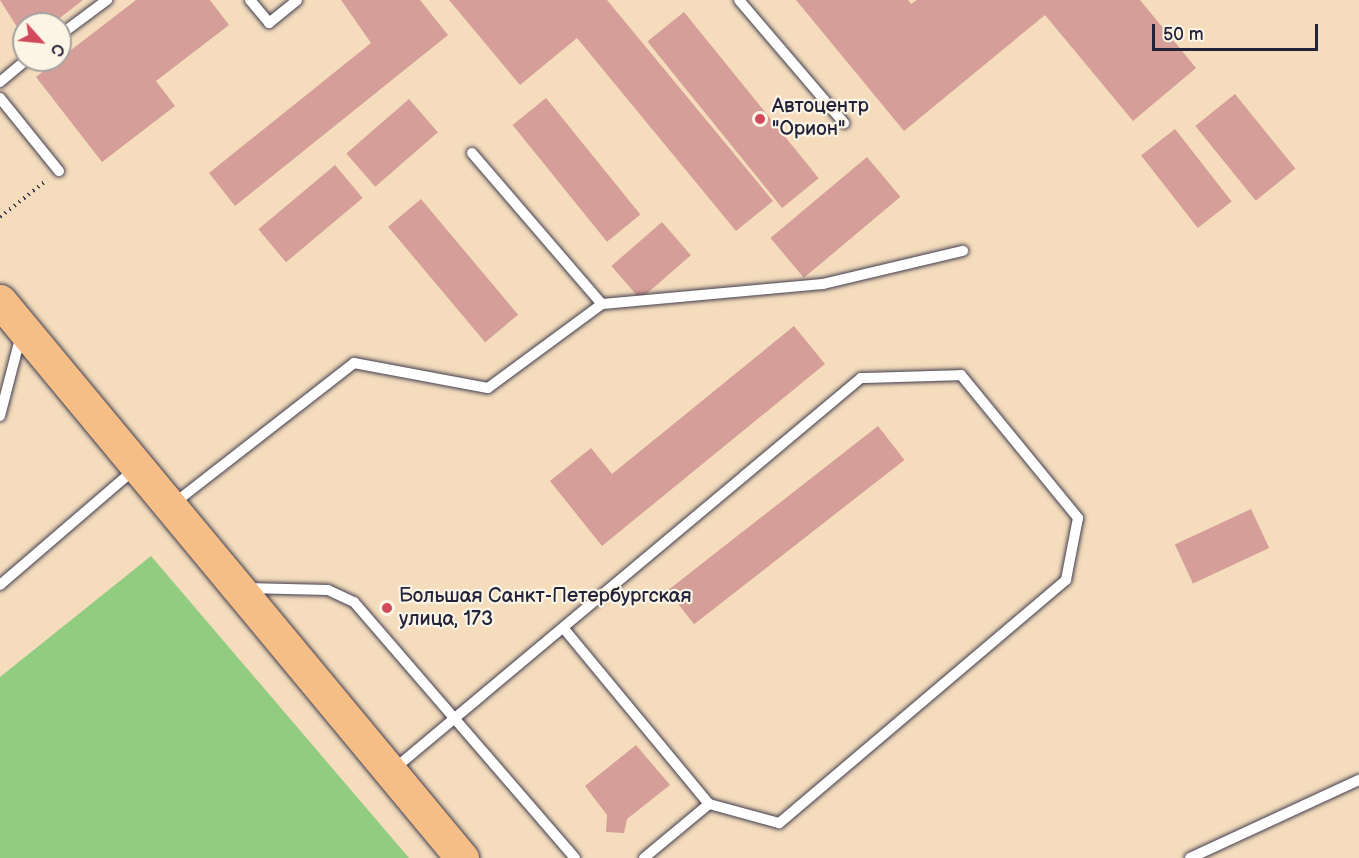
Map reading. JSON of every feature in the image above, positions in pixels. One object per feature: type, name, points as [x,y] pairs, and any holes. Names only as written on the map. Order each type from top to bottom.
[{"type":"main road","points":[[0,301],[462,858]]},
{"type":"lane","points":[[72,26],[107,0]]},
{"type":"lane","points":[[250,0],[269,22],[297,0]]},
{"type":"lane","points":[[740,0],[844,123]]},
{"type":"lane","points":[[0,82],[12,72]]},
{"type":"lane","points":[[0,98],[59,171]]},
{"type":"lane","points":[[472,153],[602,304]]},
{"type":"lane","points":[[170,507],[354,363],[488,388],[602,304],[823,285],[963,251]]},
{"type":"lane","points":[[0,416],[23,329]]},
{"type":"lane","points":[[391,772],[565,630],[861,378],[961,375],[1078,518],[1066,580],[779,823],[709,804],[565,630]]},
{"type":"lane","points":[[0,585],[137,467]]},
{"type":"lane","points":[[236,587],[328,590],[354,602],[575,858]]},
{"type":"lane","points":[[1190,858],[1359,780]]},
{"type":"lane","points":[[644,858],[709,804]]},
{"type":"path","points":[[0,217],[59,171]]},
{"type":"green space","points":[[151,556],[409,858],[0,858],[0,677]]},
{"type":"building","points":[[0,0],[83,0],[68,12],[12,12],[12,19]]},
{"type":"building","points":[[136,0],[210,0],[229,25],[156,81],[175,106],[102,162],[36,77],[42,72],[72,72],[72,49]]},
{"type":"building","points":[[341,0],[420,0],[448,35],[235,206],[209,173],[371,43]]},
{"type":"building","points":[[449,0],[607,0],[773,201],[736,231],[577,38],[520,85]]},
{"type":"building","points":[[796,0],[908,0],[911,4],[917,0],[1140,0],[1196,68],[1133,121],[1045,15],[904,131]]},
{"type":"building","points":[[684,12],[819,178],[782,208],[647,42]]},
{"type":"building","points":[[1235,94],[1295,169],[1256,201],[1195,126]]},
{"type":"building","points":[[546,98],[640,215],[607,242],[513,125]]},
{"type":"building","points":[[409,99],[438,132],[375,187],[346,153]]},
{"type":"building","points":[[1175,129],[1232,201],[1198,228],[1141,155]]},
{"type":"building","points":[[867,157],[900,197],[804,278],[770,238]]},
{"type":"building","points":[[335,165],[363,198],[286,262],[258,229]]},
{"type":"building","points":[[421,199],[518,315],[485,342],[388,227]]},
{"type":"building","points":[[662,222],[691,255],[640,299],[611,266]]},
{"type":"building","points":[[794,326],[825,364],[602,546],[550,481],[591,448],[612,474]]},
{"type":"building","points":[[878,426],[904,460],[694,624],[668,590]]},
{"type":"building","points":[[1251,509],[1269,548],[1193,583],[1175,544]]},
{"type":"building","points":[[636,745],[670,785],[627,819],[624,833],[606,832],[607,815],[585,786]]},
{"type":"place","name":"Автоцентр \"Орион\"","points":[[760,119]]},
{"type":"place","name":"Большая Санкт-Петербургская улица, 173","points":[[387,608]]}]
